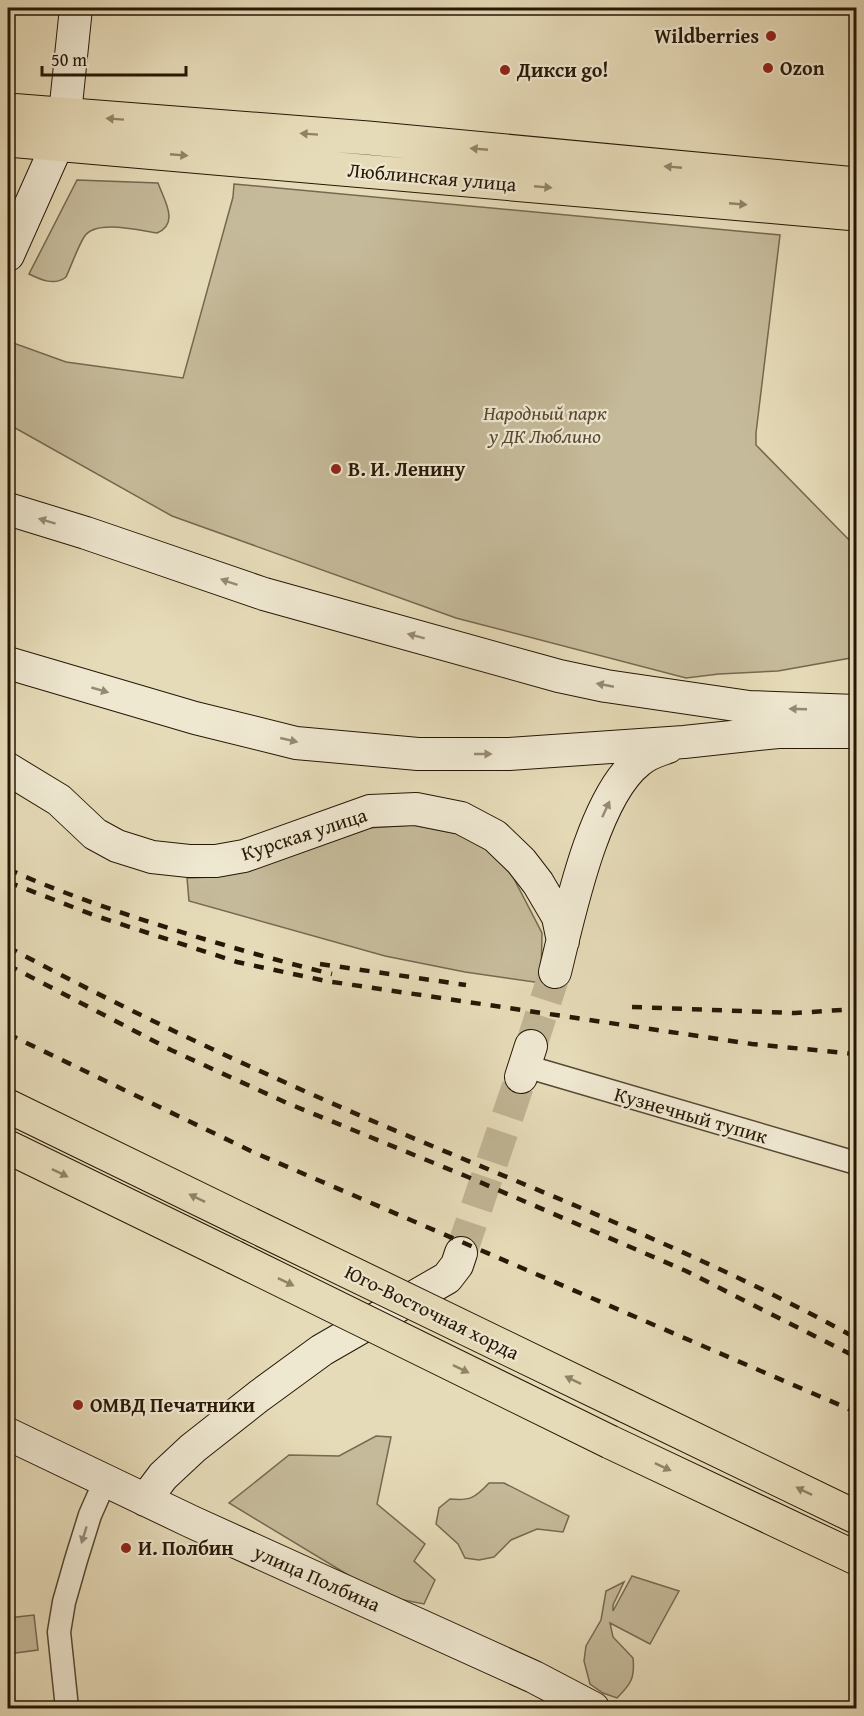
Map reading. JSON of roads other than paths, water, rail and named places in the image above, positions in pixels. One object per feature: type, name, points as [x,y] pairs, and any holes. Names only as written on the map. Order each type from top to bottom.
[{"type":"main road","points":[[8,255],[61,129],[76,8]]},
{"type":"main road","name":"Люблинская улица","points":[[8,110],[61,129],[856,214]]},
{"type":"main road","name":"Люблинская улица","points":[[8,140],[61,129],[368,138],[856,184]]},
{"type":"main road","points":[[8,509],[86,533],[264,594],[560,676],[606,686],[749,707],[856,711]]},
{"type":"main road","points":[[8,663],[195,718],[296,742],[418,754],[509,754],[684,742],[778,732],[856,732]]},
{"type":"main road","points":[[555,972],[589,846],[612,796],[626,774],[638,761],[651,753],[684,742]]},
{"type":"main road","name":"Курская улица","points":[[8,769],[58,800],[94,834],[117,846],[152,857],[216,861],[244,856],[370,811],[416,809],[461,818],[495,836],[521,861],[538,882],[558,917],[563,941]]},
{"type":"main road","points":[[521,861],[542,868],[556,868],[589,846]]},
{"type":"main road","name":"Юго-Восточная хорда","points":[[8,1106],[856,1517]]},
{"type":"main road","name":"Юго-Восточная хорда","points":[[8,1148],[610,1442],[856,1558]]},
{"type":"main road","points":[[145,1500],[163,1476],[193,1448],[259,1395],[322,1350],[454,1265]]},
{"type":"main road","name":"улица Полбина","points":[[8,1434],[145,1500],[534,1677],[593,1708]]},
{"type":"street","name":"Кузнечный тупик","points":[[526,1063],[856,1163]]},
{"type":"street","points":[[67,1708],[59,1632],[64,1602],[90,1515],[105,1481]]},
{"type":"tunnel","points":[[531,1046],[555,972]]},
{"type":"tunnel","points":[[461,1253],[521,1077]]},
{"type":"railway","points":[[8,869],[55,889],[137,918],[234,948],[332,974]]},
{"type":"railway","points":[[8,882],[96,916],[237,962],[326,981],[752,1044],[856,1054]]},
{"type":"railway","points":[[8,947],[96,993],[231,1058],[368,1119],[676,1249],[737,1277],[856,1338]]},
{"type":"railway","points":[[320,964],[466,985]]},
{"type":"railway","points":[[8,965],[171,1050],[287,1103],[468,1177],[686,1271],[856,1357]]},
{"type":"railway","points":[[632,1007],[795,1013],[856,1009]]},
{"type":"railway","points":[[8,1034],[253,1152],[856,1412]]},
{"type":"place","name":"Wildberries","points":[[771,36]]},
{"type":"place","name":"Ozon","points":[[768,68]]},
{"type":"place","name":"Дикси go!","points":[[505,70]]},
{"type":"place","name":"В. И. Ленину","points":[[336,469]]},
{"type":"place","name":"ОМВД Печатники","points":[[78,1405]]},
{"type":"place","name":"И. Полбин","points":[[126,1548]]},
{"type":"park label","name":"Народный парк у ДК Люблино","points":[[545,424]]}]
